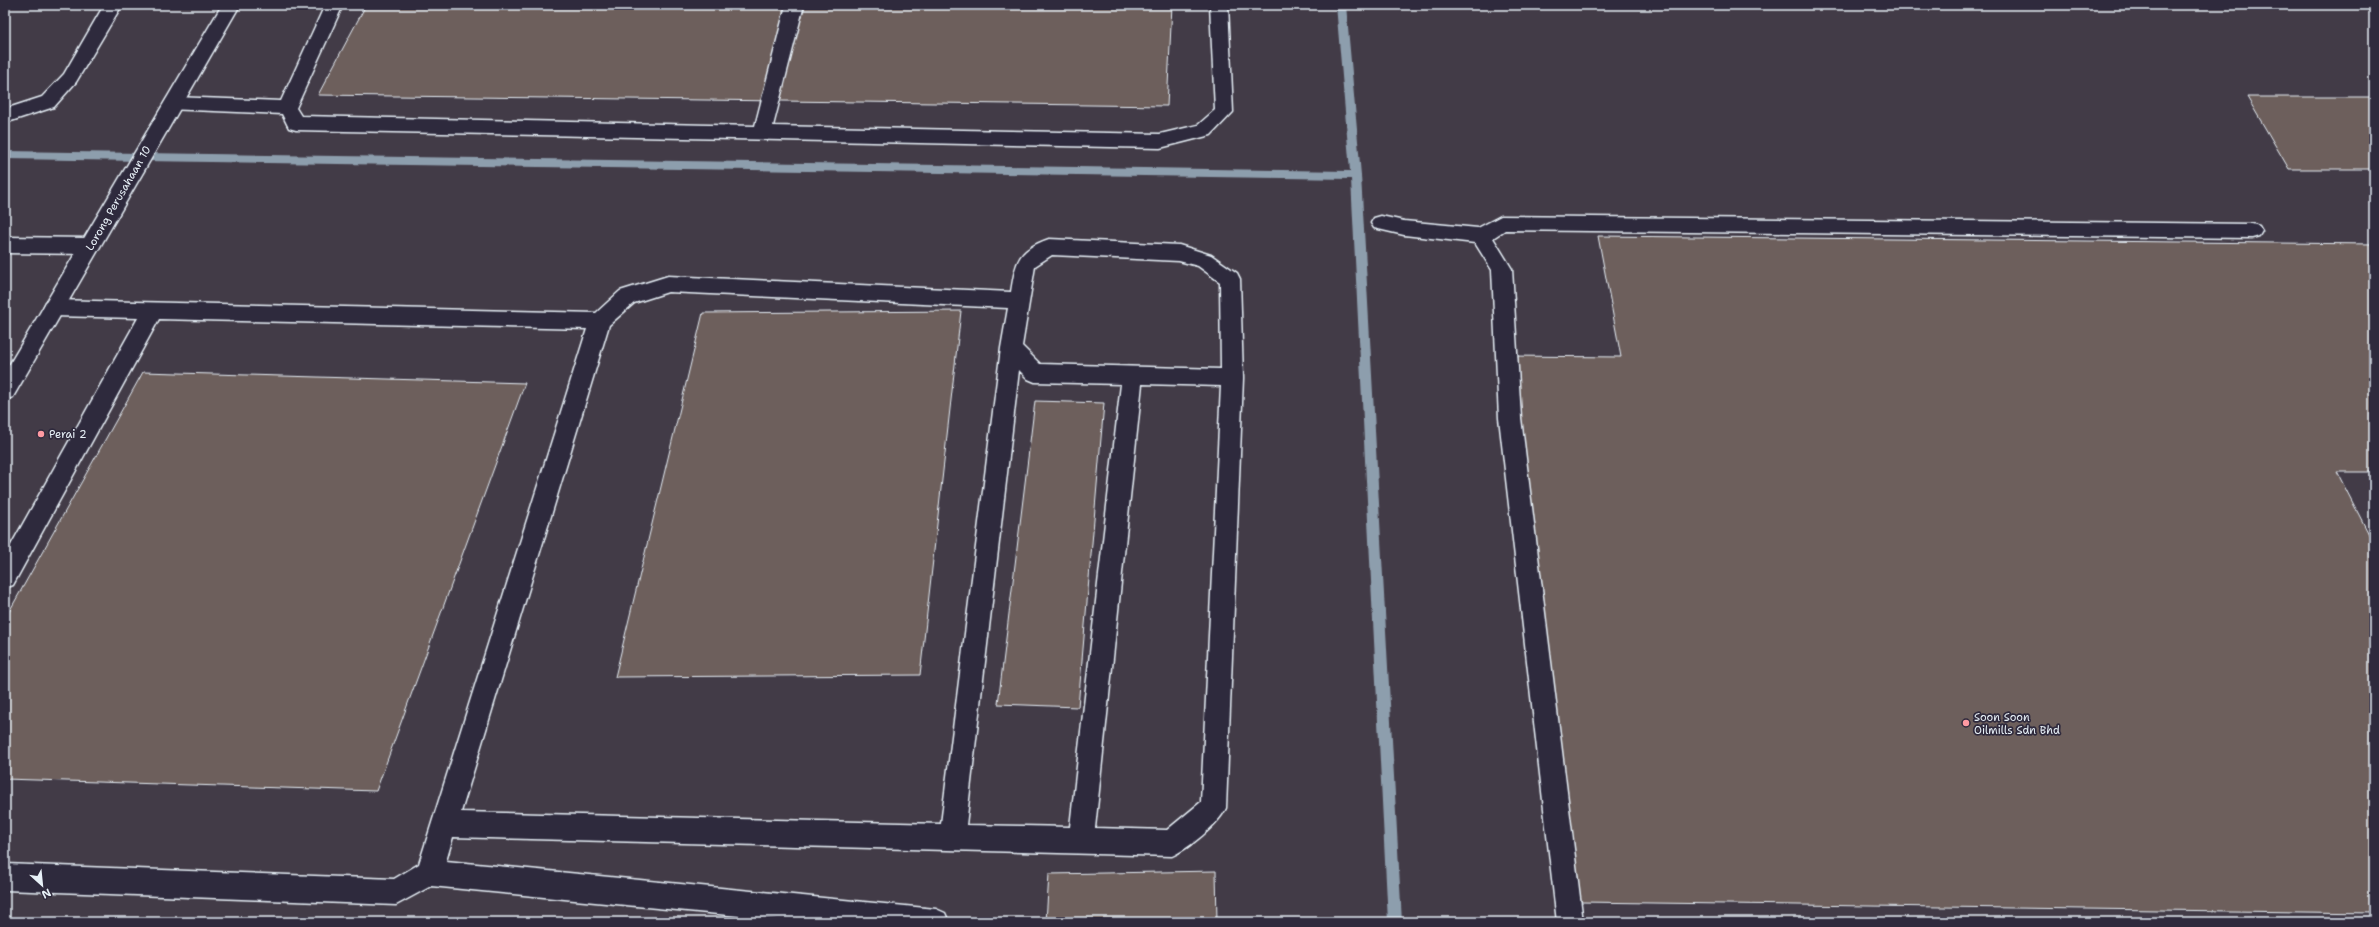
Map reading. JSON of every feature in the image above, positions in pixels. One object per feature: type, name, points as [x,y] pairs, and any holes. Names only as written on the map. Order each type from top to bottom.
[{"type":"street","points":[[5,116],[48,102],[70,78],[113,5]]},
{"type":"street","name":"Lorong Perusahaan 10","points":[[5,391],[231,5]]},
{"type":"street","points":[[287,108],[334,5]]},
{"type":"street","points":[[763,132],[795,5]]},
{"type":"street","points":[[287,108],[296,123],[1160,140],[1204,130],[1224,112],[1219,5]]},
{"type":"street","points":[[173,104],[287,108]]},
{"type":"street","points":[[1381,222],[1404,228],[1481,236],[1501,223],[2252,231]]},
{"type":"street","points":[[1481,236],[1502,270],[1510,418],[1570,922]]},
{"type":"street","points":[[5,245],[89,246]]},
{"type":"street","points":[[445,824],[1172,843],[1213,808],[1232,378],[1230,279],[1204,260],[1178,253],[1049,247],[1026,262],[1011,348],[952,837]]},
{"type":"street","points":[[429,873],[600,321],[627,297],[668,284],[1020,300]]},
{"type":"street","points":[[53,308],[152,312],[600,321]]},
{"type":"street","points":[[5,578],[152,312]]},
{"type":"street","points":[[1011,348],[1035,373],[1232,378]]},
{"type":"street","points":[[1081,841],[1132,376]]},
{"type":"street","points":[[5,877],[396,892],[429,873],[936,922]]},
{"type":"shaded area","name":"Perai 2","points":[[5,5],[2374,5],[2374,922],[5,922]]},
{"type":"building","points":[[366,5],[1172,5],[1167,106],[318,95]]},
{"type":"building","points":[[2247,97],[2374,97],[2374,169],[2289,169]]},
{"type":"building","name":"Soon Soon Oilmills Sdn Bhd","points":[[1598,236],[2374,244],[2374,472],[2337,472],[2374,544],[2374,913],[1581,902],[1508,356],[1621,357]]},
{"type":"building","points":[[961,311],[920,675],[615,677],[703,313]]},
{"type":"building","points":[[143,372],[525,383],[376,791],[5,779],[5,619]]},
{"type":"building","points":[[1035,401],[1104,403],[1078,707],[998,704]]},
{"type":"building","points":[[1216,871],[1217,922],[1046,922],[1049,874]]},
{"type":"waterway","points":[[1341,5],[1356,175]]},
{"type":"waterway","points":[[5,155],[1356,175]]},
{"type":"waterway","points":[[1356,175],[1395,922]]},
{"type":"place","name":"Perai 2","points":[[41,434]]},
{"type":"place","name":"Soon Soon Oilmills Sdn Bhd","points":[[1966,723]]}]
